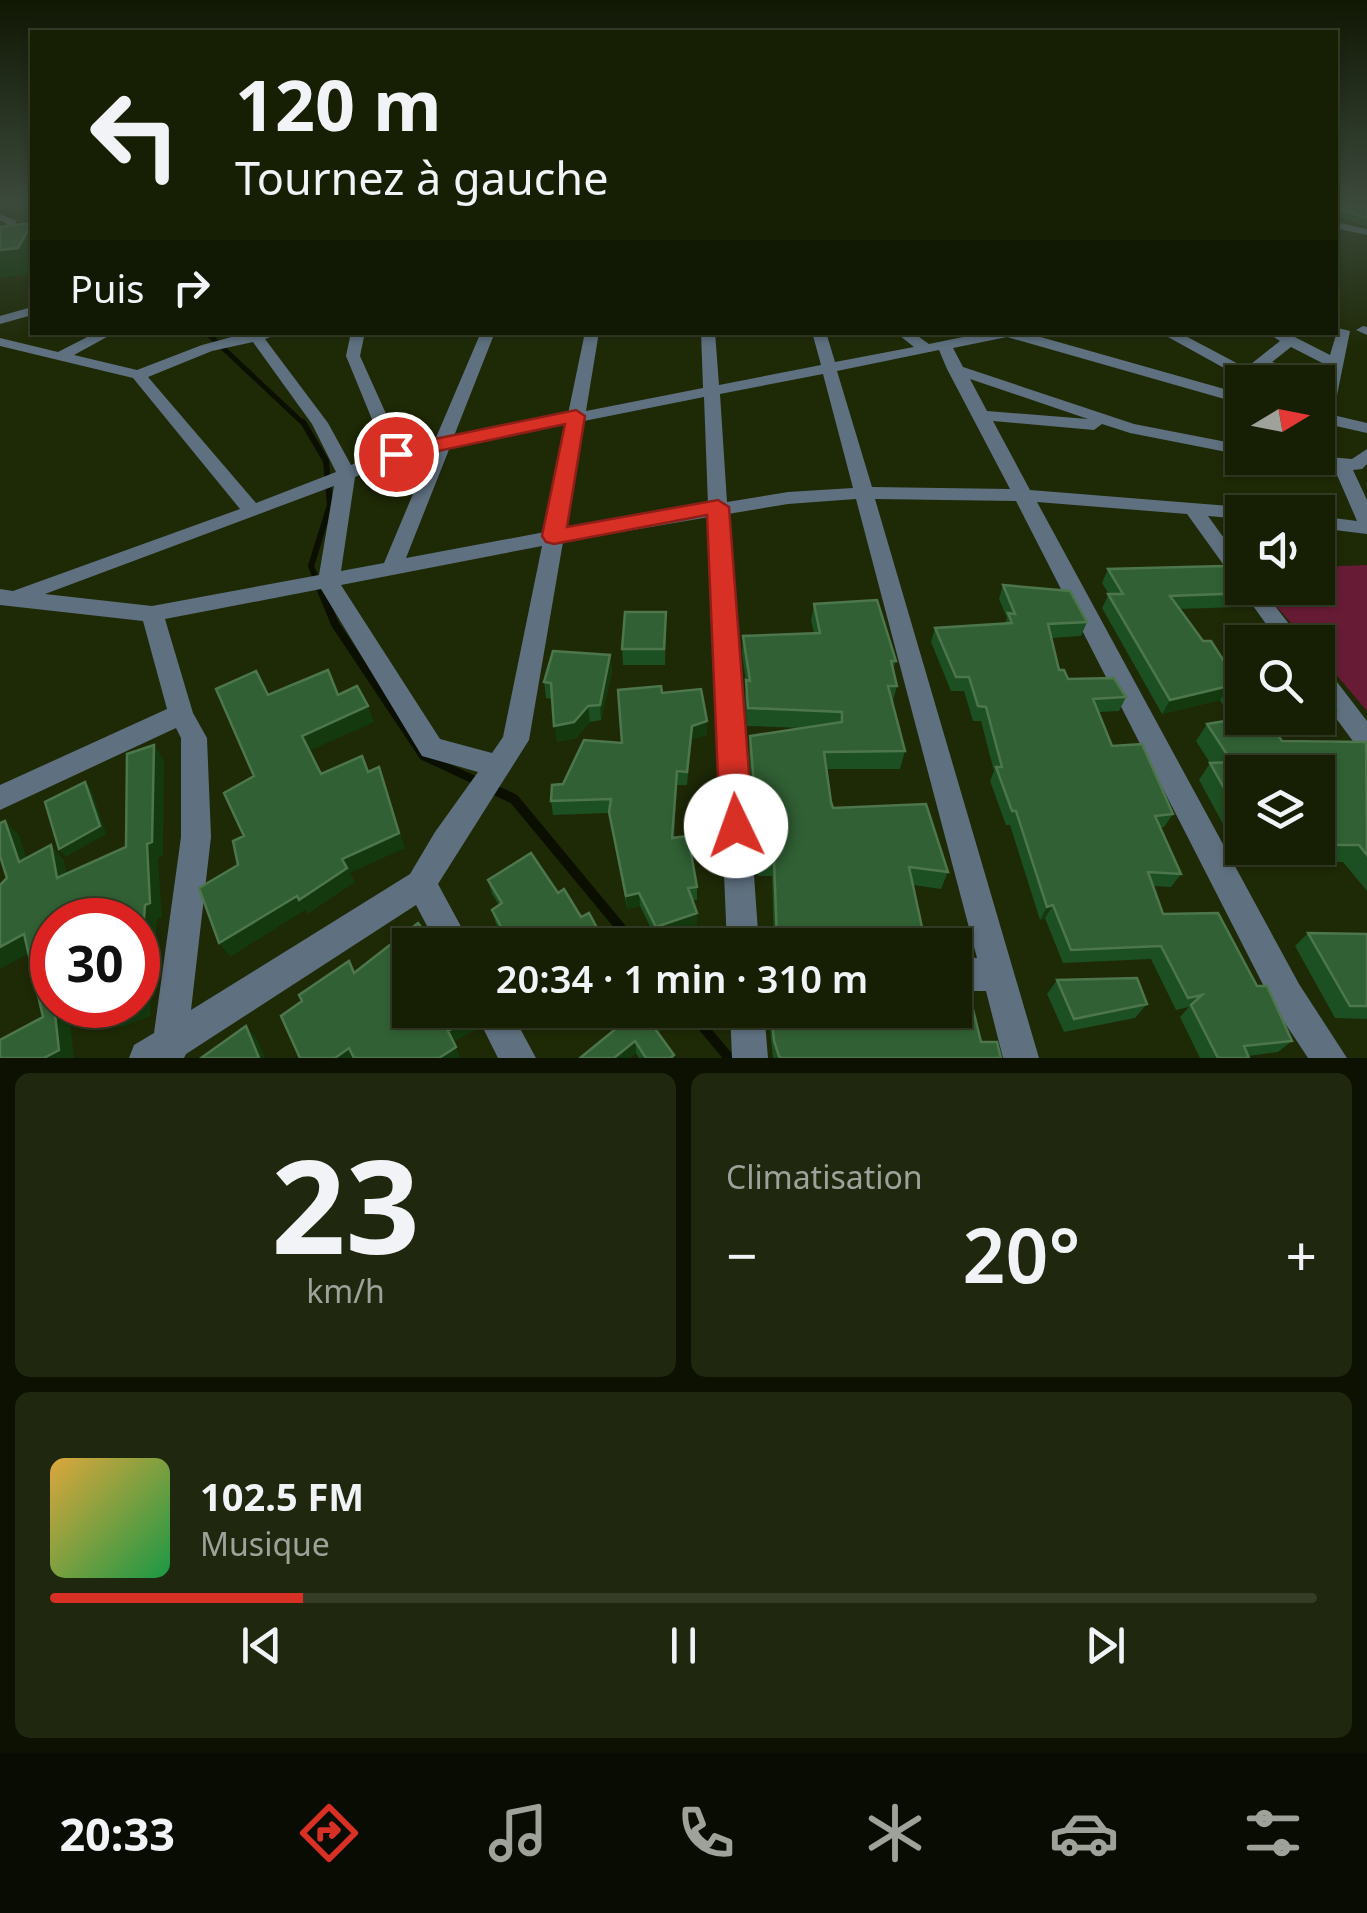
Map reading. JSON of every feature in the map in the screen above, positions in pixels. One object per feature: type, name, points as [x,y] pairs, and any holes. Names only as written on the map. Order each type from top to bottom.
[{"type":"street","points":[[0,320],[30,312]]},
{"type":"street","points":[[1278,335],[1334,363],[1342,331]]},
{"type":"street","points":[[59,357],[103,335]]},
{"type":"street","points":[[357,335],[353,356],[396,454]]},
{"type":"street","points":[[391,570],[487,335]]},
{"type":"street","points":[[162,1053],[421,884],[487,778],[516,740],[591,335]]},
{"type":"street","points":[[708,335],[742,928]]},
{"type":"street","points":[[820,335],[1021,1058]]},
{"type":"street","points":[[907,335],[943,355],[1130,428]]},
{"type":"street","points":[[5,599],[312,489],[396,454],[444,441],[830,371],[943,355],[1004,335]]},
{"type":"street","points":[[1017,335],[1225,394]]},
{"type":"street","points":[[1171,335],[1242,374],[1252,374],[1289,341]]},
{"type":"street","points":[[0,342],[138,375],[240,336],[320,422],[343,474],[317,584],[431,748],[487,778]]},
{"type":"street","points":[[943,355],[982,415],[1287,996],[1329,1058]]},
{"type":"street","points":[[1261,364],[1265,365]]},
{"type":"street","points":[[138,375],[252,510]]},
{"type":"street","points":[[982,415],[1130,428],[1225,447]]},
{"type":"street","points":[[1335,421],[1367,428]]},
{"type":"street","points":[[1335,465],[1356,465],[1367,454]]},
{"type":"street","points":[[1335,523],[1367,524],[1342,466]]},
{"type":"street","points":[[5,599],[152,614],[718,507],[864,493],[1024,495],[1225,512]]},
{"type":"street","points":[[1192,508],[1225,554]]},
{"type":"street","points":[[1263,605],[1278,625]]},
{"type":"street","points":[[152,614],[181,714],[194,738],[196,837],[162,1053]]},
{"type":"street","points":[[1335,698],[1367,740]]},
{"type":"street","points":[[0,798],[181,714]]},
{"type":"street","points":[[421,884],[446,928]]},
{"type":"street","points":[[972,974],[998,974]]},
{"type":"street","points":[[502,1028],[518,1058]]},
{"type":"street","points":[[748,1028],[750,1058]]},
{"type":"shaded area","points":[[1367,565],[1367,711],[1335,673],[1335,625],[1293,625],[1275,605],[1335,605],[1335,566]]},
{"type":"building","points":[[1223,566],[1225,594],[1170,596],[1203,641],[1211,641],[1225,663],[1225,687],[1170,700],[1108,594],[1123,594],[1108,569]]},
{"type":"building","points":[[1003,585],[1070,591],[1087,622],[1048,624],[1059,670],[1064,670],[1068,679],[1114,678],[1126,697],[1093,699],[1112,746],[1142,744],[1173,814],[1155,816],[1181,874],[1148,872],[1163,914],[1218,913],[1257,986],[1267,986],[1292,1041],[1244,1046],[1249,1058],[1218,1058],[1191,1005],[1202,995],[1188,998],[1161,946],[1071,950],[1053,905],[1047,907],[1016,811],[1012,811],[996,767],[1002,767],[986,707],[978,706],[969,677],[956,677],[935,628],[1012,623],[1008,613],[1015,614]]},
{"type":"building","points":[[877,600],[896,661],[891,661],[897,686],[888,686],[905,751],[824,752],[833,808],[926,804],[948,872],[909,867],[922,928],[777,928],[774,860],[760,859],[750,736],[842,722],[842,712],[748,708],[746,680],[750,681],[743,636],[820,633],[814,604]]},
{"type":"building","points":[[625,612],[666,612],[664,649],[622,649]]},
{"type":"building","points":[[553,651],[610,655],[600,705],[588,706],[574,722],[554,726],[551,683],[544,682]]},
{"type":"building","points":[[328,670],[338,695],[357,686],[368,706],[302,736],[321,774],[362,756],[368,772],[379,767],[399,833],[342,859],[347,868],[299,900],[297,896],[219,943],[199,888],[238,865],[233,841],[244,836],[224,793],[254,776],[216,689],[256,671],[268,695]]},
{"type":"building","points":[[661,686],[662,693],[701,689],[707,721],[692,726],[687,772],[677,771],[672,838],[688,836],[697,887],[688,888],[697,913],[656,927],[639,893],[626,896],[609,812],[611,799],[551,801],[552,785],[563,784],[584,740],[622,743],[618,690]]},
{"type":"building","points":[[1225,721],[1225,735],[1278,735],[1282,741],[1366,742],[1367,855],[1359,845],[1335,845],[1335,755],[1227,755],[1207,724]]},
{"type":"building","points":[[154,745],[152,842],[147,844],[150,898],[30,898],[30,960],[24,934],[0,947],[0,885],[7,878],[0,856],[0,823],[5,821],[19,862],[51,845],[57,878],[126,847],[127,754]]},
{"type":"building","points":[[1225,762],[1225,790],[1210,763]]},
{"type":"building","points":[[85,782],[100,826],[59,849],[45,802]]},
{"type":"building","points":[[531,853],[558,893],[564,889],[581,917],[589,913],[597,928],[502,928],[492,910],[502,903],[488,880]]},
{"type":"building","points":[[1308,933],[1367,934],[1367,1006],[1350,1006]]},
{"type":"building","points":[[392,943],[392,1028],[454,1028],[448,1031],[456,1047],[439,1058],[354,1058],[349,1048],[335,1058],[300,1058],[281,1016],[302,1001],[299,995],[349,961],[354,973]]},
{"type":"building","points":[[1137,978],[1147,1004],[1074,1019],[1057,980]]},
{"type":"building","points":[[972,1005],[981,1042],[997,1042],[1001,1058],[781,1058],[773,1028],[972,1028]]},
{"type":"building","points":[[30,1024],[30,1028],[57,1028],[59,1050],[44,1058],[0,1058],[0,1040]]},
{"type":"building","points":[[246,1026],[259,1058],[201,1058]]},
{"type":"building","points":[[617,1028],[654,1028],[674,1055],[646,1058],[635,1041],[614,1058],[580,1058]]},
{"type":"waterway","points":[[209,335],[304,425]]},
{"type":"waterway","points":[[304,425],[326,461],[330,505],[311,566],[319,586]]},
{"type":"waterway","points":[[318,583],[335,624],[423,756],[479,782]]},
{"type":"waterway","points":[[490,788],[500,793]]},
{"type":"waterway","points":[[495,790],[514,799],[621,928]]},
{"type":"waterway","points":[[704,1028],[729,1058]]},
{"type":"route","points":[[396,454],[576,416],[554,536],[718,507],[736,826]]}]
